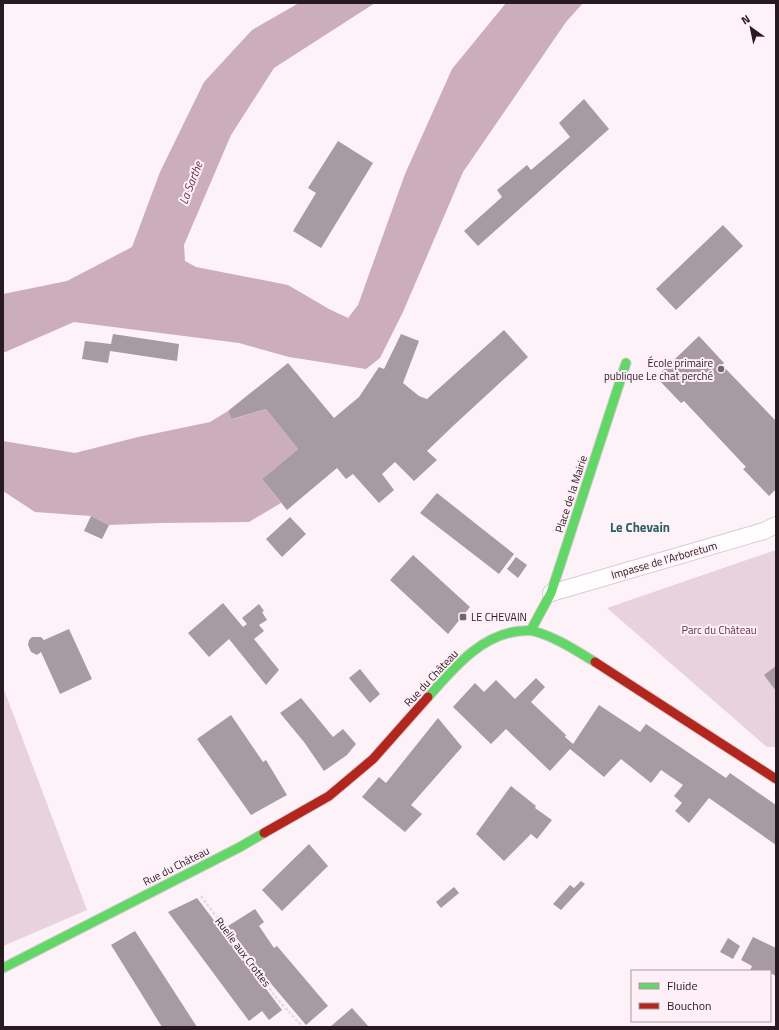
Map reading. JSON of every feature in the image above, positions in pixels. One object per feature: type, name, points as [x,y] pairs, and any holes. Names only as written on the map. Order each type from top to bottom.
[{"type":"street","name":"Place de la Mairie","points":[[531,630],[551,593],[626,363]]},
{"type":"street","name":"Rue du Château","points":[[3,968],[185,875],[281,824],[329,796],[373,759],[459,663],[481,645],[509,632],[531,630],[565,643],[776,779]]},
{"type":"lane","name":"Impasse de l'Arboretum","points":[[551,593],[764,531],[776,525]]},
{"type":"path","points":[[770,705],[776,710]]},
{"type":"path","name":"Ruelle aux Crottes","points":[[185,875],[278,1000],[304,1027]]},
{"type":"green space","name":"Parc du Château","points":[[776,550],[776,747],[767,747],[607,608]]},
{"type":"green space","points":[[3,687],[87,910],[3,946]]},
{"type":"water","name":"La Sarthe","points":[[299,3],[375,3],[274,68],[231,135],[184,245],[185,261],[196,267],[288,285],[329,309],[348,318],[358,305],[405,174],[452,69],[506,3],[583,3],[566,22],[463,172],[403,312],[380,358],[366,369],[289,357],[239,343],[74,322],[3,353],[3,294],[67,281],[132,247],[160,172],[204,82],[252,30]]},
{"type":"water","points":[[266,409],[298,449],[262,479],[281,503],[249,522],[109,525],[91,516],[35,512],[3,491],[3,441],[75,453],[138,437],[210,422],[228,411],[233,419]]},
{"type":"building","points":[[584,99],[609,129],[478,246],[464,231],[502,197],[497,190],[527,165],[531,170],[570,137],[559,123]]},
{"type":"building","points":[[338,141],[373,163],[321,248],[293,231],[316,193],[308,188]]},
{"type":"building","points":[[723,225],[743,246],[676,310],[656,289]]},
{"type":"building","points":[[504,330],[528,357],[427,451],[437,460],[414,481],[395,462],[382,474],[394,490],[379,503],[353,474],[346,479],[337,468],[287,510],[262,479],[298,449],[266,409],[232,419],[228,411],[288,363],[334,418],[359,397],[379,367],[384,369],[401,334],[419,341],[403,383],[419,396],[427,399]]},
{"type":"building","points":[[113,334],[179,344],[177,361],[110,351],[108,363],[82,359],[85,341],[111,344]]},
{"type":"building","points":[[699,336],[724,363],[722,365],[776,421],[776,489],[769,496],[743,469],[746,467],[684,401],[681,403],[656,377]]},
{"type":"building","points":[[437,493],[514,554],[499,574],[420,513]]},
{"type":"building","points":[[91,516],[109,525],[102,539],[84,531]]},
{"type":"building","points":[[290,517],[306,534],[282,557],[266,539]]},
{"type":"building","points":[[413,555],[470,607],[448,634],[390,580]]},
{"type":"building","points":[[516,557],[527,565],[518,578],[507,569]]},
{"type":"building","points":[[223,603],[243,627],[247,624],[242,618],[259,604],[264,611],[262,612],[267,620],[259,625],[264,631],[254,639],[279,670],[266,685],[229,639],[209,657],[188,633]]},
{"type":"building","points":[[69,629],[92,679],[60,694],[41,652],[37,655],[31,652],[28,645],[29,640],[32,637],[41,637],[44,640]]},
{"type":"building","points":[[776,666],[776,691],[764,675]]},
{"type":"building","points":[[360,669],[380,694],[370,703],[349,678]]},
{"type":"building","points":[[536,678],[545,687],[531,702],[566,735],[565,737],[573,744],[599,705],[640,732],[646,724],[726,778],[730,773],[776,805],[776,845],[709,798],[689,823],[675,811],[682,803],[674,796],[683,785],[661,770],[651,783],[621,759],[604,777],[570,749],[550,771],[506,729],[491,744],[453,707],[475,683],[484,692],[496,680],[515,699]]},
{"type":"building","points":[[301,698],[333,737],[343,729],[356,744],[347,755],[324,771],[304,742],[280,713]]},
{"type":"building","points":[[231,715],[263,762],[266,760],[287,795],[251,815],[197,739]]},
{"type":"building","points":[[438,718],[462,747],[411,805],[422,814],[405,832],[362,797],[379,777],[386,783]]},
{"type":"building","points":[[511,786],[536,806],[535,808],[552,820],[537,839],[531,834],[504,861],[476,834]]},
{"type":"building","points":[[309,844],[328,866],[282,911],[262,890]]},
{"type":"building","points":[[581,881],[585,884],[561,910],[553,904],[570,885],[574,888]]},
{"type":"building","points":[[454,887],[459,893],[441,908],[436,902]]},
{"type":"building","points":[[197,898],[282,1010],[269,1020],[262,1011],[249,1021],[168,912]]},
{"type":"building","points":[[255,909],[264,922],[259,926],[274,948],[277,946],[328,1006],[306,1025],[262,973],[228,926]]},
{"type":"building","points":[[135,931],[197,1027],[162,1027],[111,945]]},
{"type":"building","points":[[753,937],[776,948],[776,976],[771,974],[771,970],[750,970],[752,966],[741,960]]},
{"type":"building","points":[[728,938],[740,946],[733,959],[720,952]]},
{"type":"building","points":[[352,1008],[369,1027],[330,1027]]},
{"type":"traffic: fast","points":[[531,630],[551,593],[626,363]]},
{"type":"traffic: fast","points":[[428,697],[447,675],[480,646],[492,639],[520,631],[533,631],[550,637],[595,662]]},
{"type":"traffic: fast","points":[[3,968],[240,847],[264,833]]},
{"type":"traffic: jam","points":[[595,662],[776,779]]},
{"type":"traffic: jam","points":[[264,833],[329,796],[373,759],[428,697]]},
{"type":"place","name":"École primaire publique Le chat perché","points":[[721,369]]},
{"type":"place","name":"LE CHEVAIN","points":[[463,617]]},
{"type":"district","name":"Le Chevain","points":[[640,527]]}]
